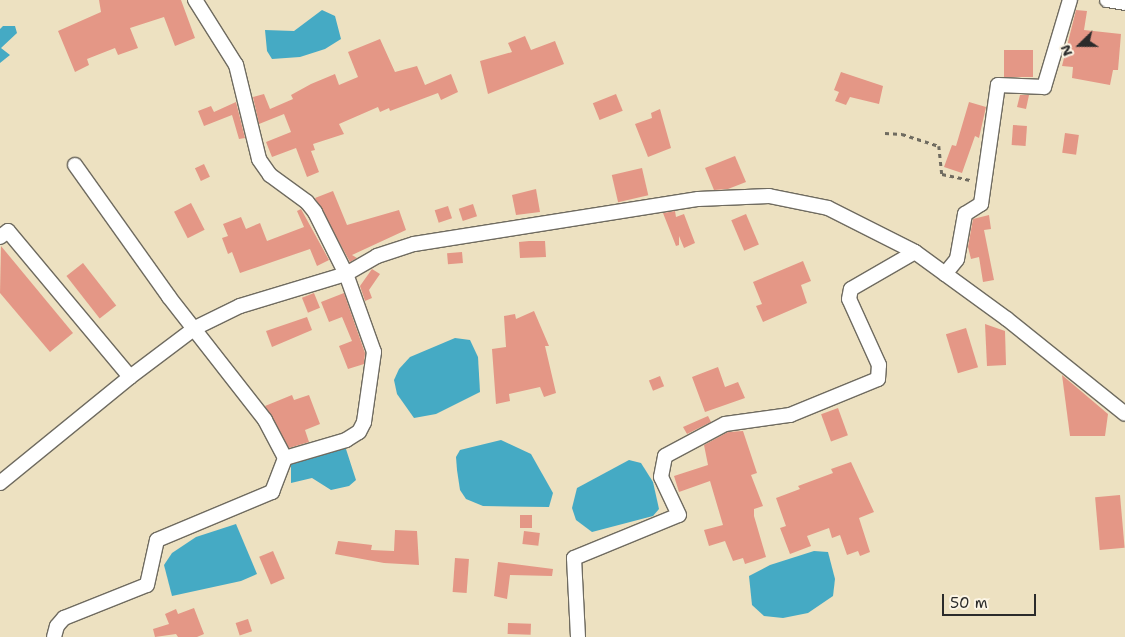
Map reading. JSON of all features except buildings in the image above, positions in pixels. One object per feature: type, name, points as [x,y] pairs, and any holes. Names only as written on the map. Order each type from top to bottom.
[{"type":"street","points":[[196,0],[236,65],[259,159],[270,175],[307,202],[315,212],[346,274],[374,352],[364,422],[359,432],[346,440],[286,458]]},
{"type":"street","points":[[945,274],[957,259],[965,214],[981,204],[998,85],[1044,87],[1070,0]]},
{"type":"street","points":[[1107,0],[1125,3]]},
{"type":"street","points":[[74,165],[264,420],[286,458]]},
{"type":"street","points":[[0,483],[130,377],[195,328],[240,306],[346,274],[376,256],[414,244],[698,199],[769,196],[828,208],[915,252],[1125,414]]},
{"type":"street","points":[[0,238],[8,231],[130,377]]},
{"type":"street","points":[[578,637],[574,558],[678,515],[661,477],[665,456],[725,424],[790,415],[878,380],[879,365],[849,299],[851,289],[915,252]]},
{"type":"street","points":[[54,637],[57,626],[64,618],[147,585],[157,540],[272,492],[286,458]]},
{"type":"path","points":[[885,133],[902,134],[938,146],[942,174],[983,183]]},
{"type":"water","points":[[322,10],[335,16],[341,39],[325,49],[300,57],[272,59],[267,51],[265,30],[294,31]]},
{"type":"water","points":[[3,26],[15,26],[17,33],[1,48],[10,55],[0,63],[0,29]]},
{"type":"water","points":[[455,338],[470,340],[478,357],[480,392],[436,414],[414,418],[397,394],[394,380],[399,369],[410,357]]},
{"type":"water","points":[[501,440],[531,454],[553,493],[549,507],[483,506],[466,499],[460,490],[457,470],[456,457],[460,450]]},
{"type":"water","points":[[345,446],[356,480],[349,486],[331,490],[312,478],[291,483],[291,462]]},
{"type":"water","points":[[629,460],[641,463],[653,482],[659,509],[653,516],[592,532],[576,520],[572,508],[577,488]]},
{"type":"water","points":[[236,524],[257,574],[241,581],[172,596],[164,565],[172,553],[196,537]]},
{"type":"water","points":[[814,551],[828,552],[835,579],[833,596],[808,613],[783,618],[764,616],[752,605],[749,576],[770,565]]}]
